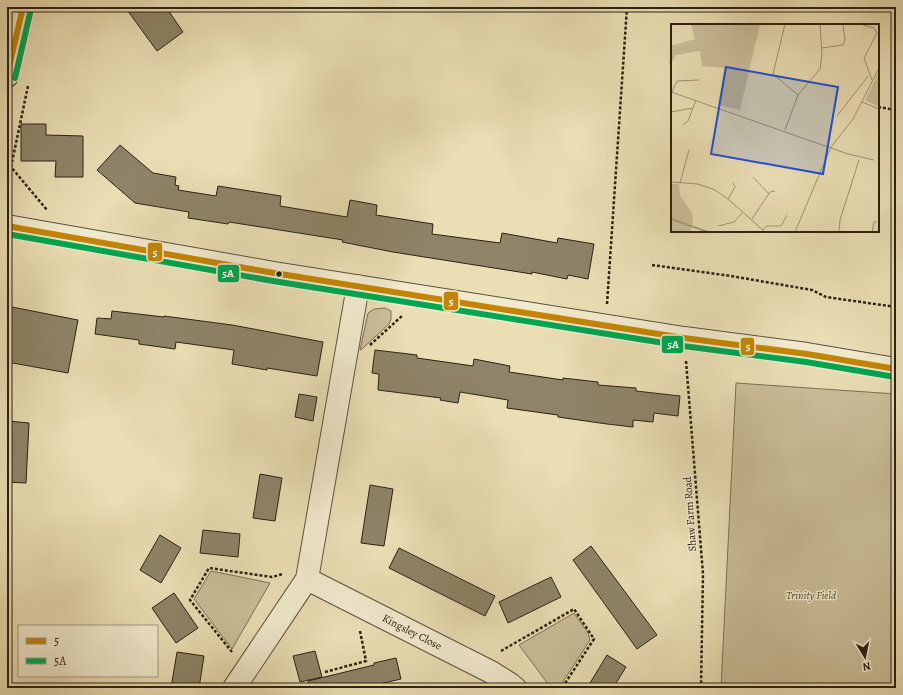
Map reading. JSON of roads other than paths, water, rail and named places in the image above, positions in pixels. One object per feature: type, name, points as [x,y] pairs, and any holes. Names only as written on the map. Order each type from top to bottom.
[{"type":"main road","points":[[7,76],[23,7]]},
{"type":"street","points":[[7,226],[274,273],[605,326],[806,354],[896,369]]},
{"type":"street","points":[[238,682],[308,572],[358,286]]},
{"type":"street","name":"Kingsley Close","points":[[308,572],[354,603],[491,672],[514,688]]},
{"type":"park label","name":"Trinity Field","points":[[811,595]]}]
